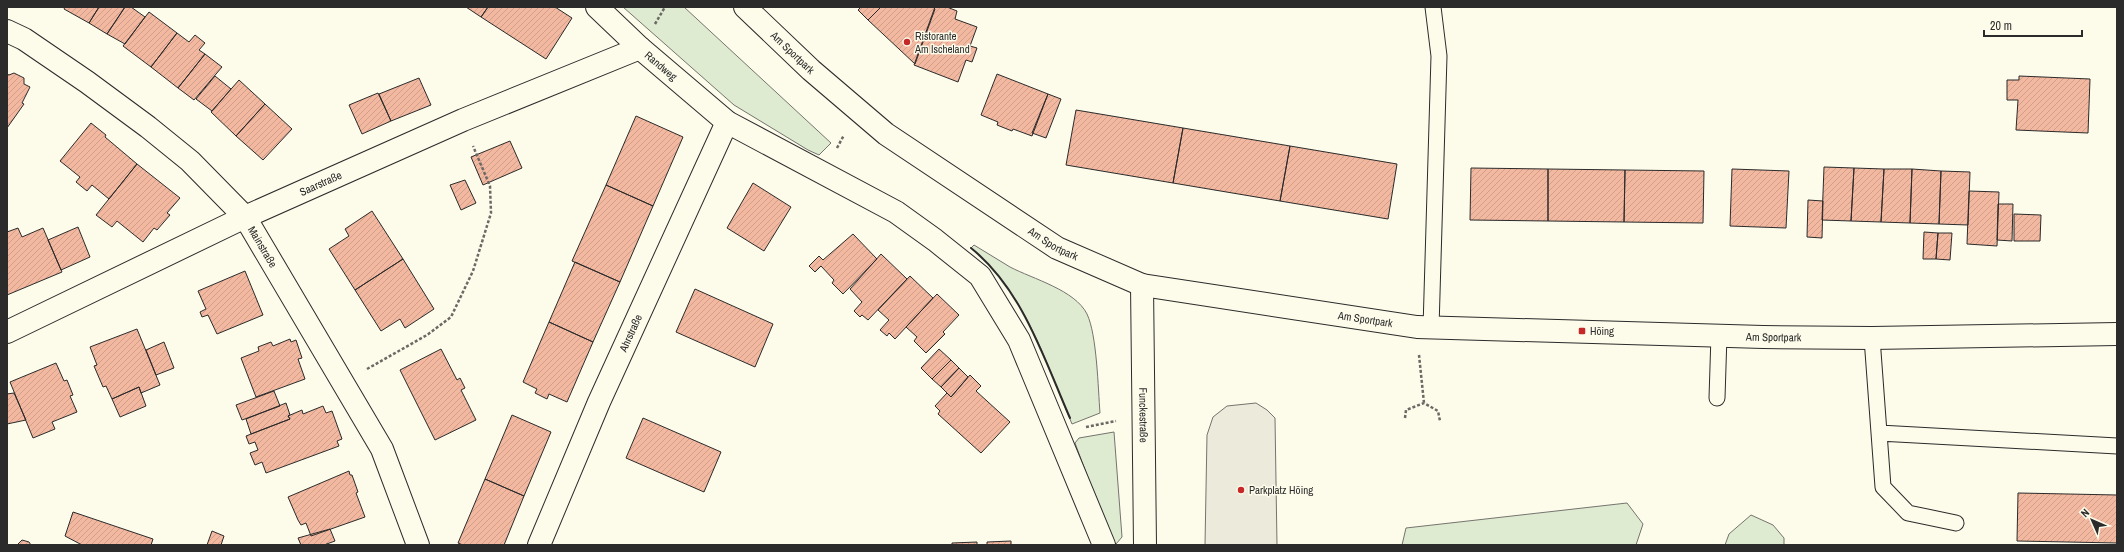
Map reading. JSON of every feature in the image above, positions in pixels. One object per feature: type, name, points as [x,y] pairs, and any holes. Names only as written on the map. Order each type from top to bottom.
[{"type":"street","name":"Randweg","points":[[597,7],[640,48],[727,122]]},
{"type":"street","name":"Am Sportpark","points":[[745,7],[811,70],[886,134],[1057,248],[1142,285],[1424,327],[1762,337],[1872,338],[2117,334]]},
{"type":"street","name":"Mainstraße","points":[[7,31],[24,39],[148,127],[190,161],[244,217],[382,449],[418,545]]},
{"type":"street","name":"Saarstraße","points":[[7,332],[244,217],[463,120],[640,48]]},
{"type":"street","points":[[727,122],[896,212],[935,240],[980,276],[1018,340],[1104,545]]},
{"type":"street","name":"Ahrstraße","points":[[539,545],[600,402],[727,122]]},
{"type":"street","name":"Funckestraße","points":[[1142,285],[1145,545]]},
{"type":"lane","points":[[1424,327],[1439,56],[1433,7]]},
{"type":"lane","points":[[1718,398],[1720,335]]},
{"type":"lane","points":[[1872,338],[1883,487],[1908,513],[1956,523]]},
{"type":"lane","points":[[1879,434],[2117,446]]},
{"type":"path","points":[[823,173],[859,110]]},
{"type":"path","points":[[343,383],[427,335],[451,317],[473,271],[491,213],[490,186],[463,120]]},
{"type":"path","points":[[1424,327],[1424,403]]},
{"type":"path","points":[[1405,418],[1406,410],[1424,403]]},
{"type":"path","points":[[1424,403],[1438,411],[1440,420]]},
{"type":"green space","points":[[623,7],[684,7],[831,143],[819,155],[808,150],[734,105]]},
{"type":"green space","points":[[974,245],[1010,267],[1053,286],[1073,298],[1087,314],[1095,348],[1100,413],[1072,424],[1043,353],[1020,307],[1006,285],[990,266],[971,248]]},
{"type":"green space","points":[[1114,432],[1122,537],[1116,544],[1111,540],[1075,443],[1079,438]]},
{"type":"green space","points":[[1627,503],[1643,524],[1636,545],[1402,545],[1406,528]]},
{"type":"green space","points":[[1751,515],[1773,525],[1784,538],[1784,545],[1725,545],[1729,534]]},
{"type":"shaded area","name":"Parkplatz Höing","points":[[1256,403],[1267,410],[1275,418],[1277,545],[1205,545],[1207,435],[1213,417],[1227,406]]},
{"type":"building","points":[[65,7],[99,7],[89,23],[64,9]]},
{"type":"building","points":[[99,7],[125,7],[107,34],[89,23]]},
{"type":"building","points":[[125,7],[131,7],[145,17],[125,44],[107,34]]},
{"type":"building","points":[[466,7],[488,7],[481,17]]},
{"type":"building","points":[[488,7],[555,7],[572,18],[546,59],[481,17]]},
{"type":"building","points":[[861,7],[881,7],[868,20],[858,10]]},
{"type":"building","name":"Ristorante Am Ischeland","points":[[881,7],[933,7],[935,9],[915,64],[868,20]]},
{"type":"building","points":[[935,7],[947,7],[957,11],[955,19],[977,27],[970,46],[977,48],[972,62],[966,60],[958,82],[914,65]]},
{"type":"building","points":[[149,12],[177,33],[151,67],[123,46]]},
{"type":"building","points":[[177,33],[189,42],[195,35],[205,43],[199,50],[205,54],[178,88],[151,67]]},
{"type":"building","points":[[205,54],[222,67],[194,100],[178,88]]},
{"type":"building","points":[[14,73],[24,78],[24,84],[30,87],[22,103],[24,104],[7,128],[7,74],[9,75]]},
{"type":"building","points":[[997,74],[1048,94],[1032,136],[1013,129],[1012,131],[997,125],[998,122],[981,115]]},
{"type":"building","points":[[215,76],[231,89],[212,111],[196,99]]},
{"type":"building","points":[[2019,76],[2090,79],[2088,133],[2016,130],[2018,100],[2007,100],[2007,80],[2019,80]]},
{"type":"building","points":[[419,78],[431,105],[391,121],[379,94]]},
{"type":"building","points":[[239,80],[265,104],[236,136],[211,112]]},
{"type":"building","points":[[378,93],[391,121],[362,134],[349,105]]},
{"type":"building","points":[[1048,94],[1061,99],[1046,138],[1032,133]]},
{"type":"building","points":[[265,104],[292,129],[263,160],[236,136]]},
{"type":"building","points":[[1076,110],[1183,128],[1173,183],[1066,165]]},
{"type":"building","points":[[636,116],[683,137],[653,206],[606,185]]},
{"type":"building","points":[[91,123],[137,164],[109,199],[92,185],[87,191],[76,182],[80,177],[60,161]]},
{"type":"building","points":[[1183,128],[1290,146],[1280,201],[1173,183]]},
{"type":"building","points":[[510,141],[522,168],[483,185],[471,157]]},
{"type":"building","points":[[1290,146],[1397,164],[1388,219],[1280,201]]},
{"type":"building","points":[[137,164],[180,198],[167,213],[170,215],[157,230],[154,228],[143,242],[117,221],[112,227],[96,215]]},
{"type":"building","points":[[1824,167],[1854,168],[1851,221],[1822,220]]},
{"type":"building","points":[[1471,168],[1548,169],[1548,221],[1470,220]]},
{"type":"building","points":[[1854,168],[1884,169],[1881,222],[1851,221]]},
{"type":"building","points":[[1548,169],[1625,170],[1624,222],[1548,221]]},
{"type":"building","points":[[1732,169],[1789,171],[1786,228],[1730,226]]},
{"type":"building","points":[[1884,169],[1912,169],[1910,223],[1881,222]]},
{"type":"building","points":[[1912,169],[1941,171],[1939,224],[1910,223]]},
{"type":"building","points":[[1625,170],[1704,171],[1703,223],[1624,222]]},
{"type":"building","points":[[1941,171],[1970,172],[1968,225],[1939,224]]},
{"type":"building","points":[[465,180],[476,203],[461,210],[450,185]]},
{"type":"building","points":[[753,183],[791,207],[764,251],[727,228]]},
{"type":"building","points":[[606,185],[653,206],[620,282],[572,261]]},
{"type":"building","points":[[1969,191],[1999,192],[1997,246],[1967,244]]},
{"type":"building","points":[[1808,200],[1823,201],[1822,238],[1807,237]]},
{"type":"building","points":[[1998,204],[2013,204],[2012,241],[1997,240]]},
{"type":"building","points":[[372,211],[403,259],[355,290],[329,249],[349,236],[345,229]]},
{"type":"building","points":[[2014,214],[2041,215],[2040,241],[2014,241]]},
{"type":"building","points":[[78,227],[90,257],[61,270],[48,240]]},
{"type":"building","points":[[18,228],[22,237],[43,228],[62,272],[7,295],[7,232]]},
{"type":"building","points":[[1924,232],[1938,233],[1936,259],[1923,259]]},
{"type":"building","points":[[1938,233],[1952,233],[1950,260],[1936,259]]},
{"type":"building","points":[[853,234],[877,259],[843,294],[832,283],[834,280],[821,266],[815,272],[809,266],[819,256],[823,260]]},
{"type":"building","points":[[881,254],[907,279],[868,320],[862,315],[860,317],[854,311],[862,302],[850,289]]},
{"type":"building","points":[[403,259],[434,309],[405,328],[400,319],[381,331],[355,290]]},
{"type":"building","points":[[575,262],[620,282],[593,342],[549,322]]},
{"type":"building","points":[[245,271],[263,315],[217,334],[208,315],[202,317],[200,312],[206,309],[198,291]]},
{"type":"building","points":[[910,276],[933,298],[895,339],[889,333],[887,336],[880,330],[889,320],[878,310]]},
{"type":"building","points":[[695,289],[773,324],[755,367],[676,332]]},
{"type":"building","points":[[937,294],[959,315],[943,332],[945,334],[926,353],[914,341],[917,337],[906,327]]},
{"type":"building","points":[[549,322],[593,342],[567,402],[549,394],[547,399],[535,393],[537,389],[523,382]]},
{"type":"building","points":[[137,329],[160,385],[141,393],[139,387],[112,399],[106,386],[103,387],[94,366],[97,365],[90,347]]},
{"type":"building","points":[[290,339],[291,342],[296,340],[302,358],[298,359],[305,379],[256,397],[241,358],[259,351],[258,347],[271,342],[273,346]]},
{"type":"building","points":[[164,342],[174,368],[156,375],[146,350]]},
{"type":"building","points":[[441,349],[457,380],[460,378],[465,388],[461,390],[476,420],[435,440],[400,370]]},
{"type":"building","points":[[939,349],[951,360],[932,379],[921,368]]},
{"type":"building","points":[[951,360],[959,368],[941,387],[932,379]]},
{"type":"building","points":[[56,363],[64,381],[67,380],[73,395],[70,396],[77,412],[52,422],[55,429],[33,438],[10,382]]},
{"type":"building","points":[[959,368],[968,377],[951,397],[941,387]]},
{"type":"building","points":[[970,375],[981,386],[976,391],[1010,422],[981,453],[938,414],[940,411],[935,406],[947,393],[951,397]]},
{"type":"building","points":[[139,387],[146,406],[120,417],[112,399]]},
{"type":"building","points":[[274,391],[280,406],[242,420],[236,405]]},
{"type":"building","points":[[14,393],[26,420],[7,424],[7,394]]},
{"type":"building","points":[[286,403],[290,415],[288,416],[290,419],[251,434],[246,419]]},
{"type":"building","points":[[323,406],[326,413],[332,411],[342,439],[337,441],[339,446],[266,473],[262,462],[255,465],[250,453],[258,450],[255,442],[249,444],[246,436],[290,419],[288,416],[302,410],[303,414]]},
{"type":"building","points":[[512,415],[551,432],[524,496],[485,479]]},
{"type":"building","points":[[643,418],[721,452],[704,492],[626,458]]},
{"type":"building","points":[[349,471],[358,492],[356,493],[365,517],[311,536],[306,523],[301,525],[298,520],[288,497]]},
{"type":"building","points":[[485,479],[524,496],[504,545],[463,545],[458,543]]},
{"type":"building","points":[[2018,493],[2117,495],[2117,543],[2017,541]]},
{"type":"building","points":[[73,512],[153,539],[151,545],[82,545],[65,536]]},
{"type":"building","points":[[330,529],[335,541],[324,545],[301,545],[298,538]]},
{"type":"building","points":[[212,531],[224,536],[221,545],[207,545]]},
{"type":"building","points":[[22,540],[29,542],[31,545],[17,545]]},
{"type":"building","points":[[1011,541],[1011,545],[987,545],[987,542]]},
{"type":"building","points":[[977,542],[977,545],[952,545],[952,543]]},
{"type":"wall","points":[[971,248],[989,265],[1005,284],[1018,305],[1041,349],[1070,418]]},
{"type":"place","name":"Ristorante Am Ischeland","points":[[907,42]]},
{"type":"place","name":"Höing","points":[[1582,331]]},
{"type":"place","name":"Parkplatz Höing","points":[[1241,490]]}]
